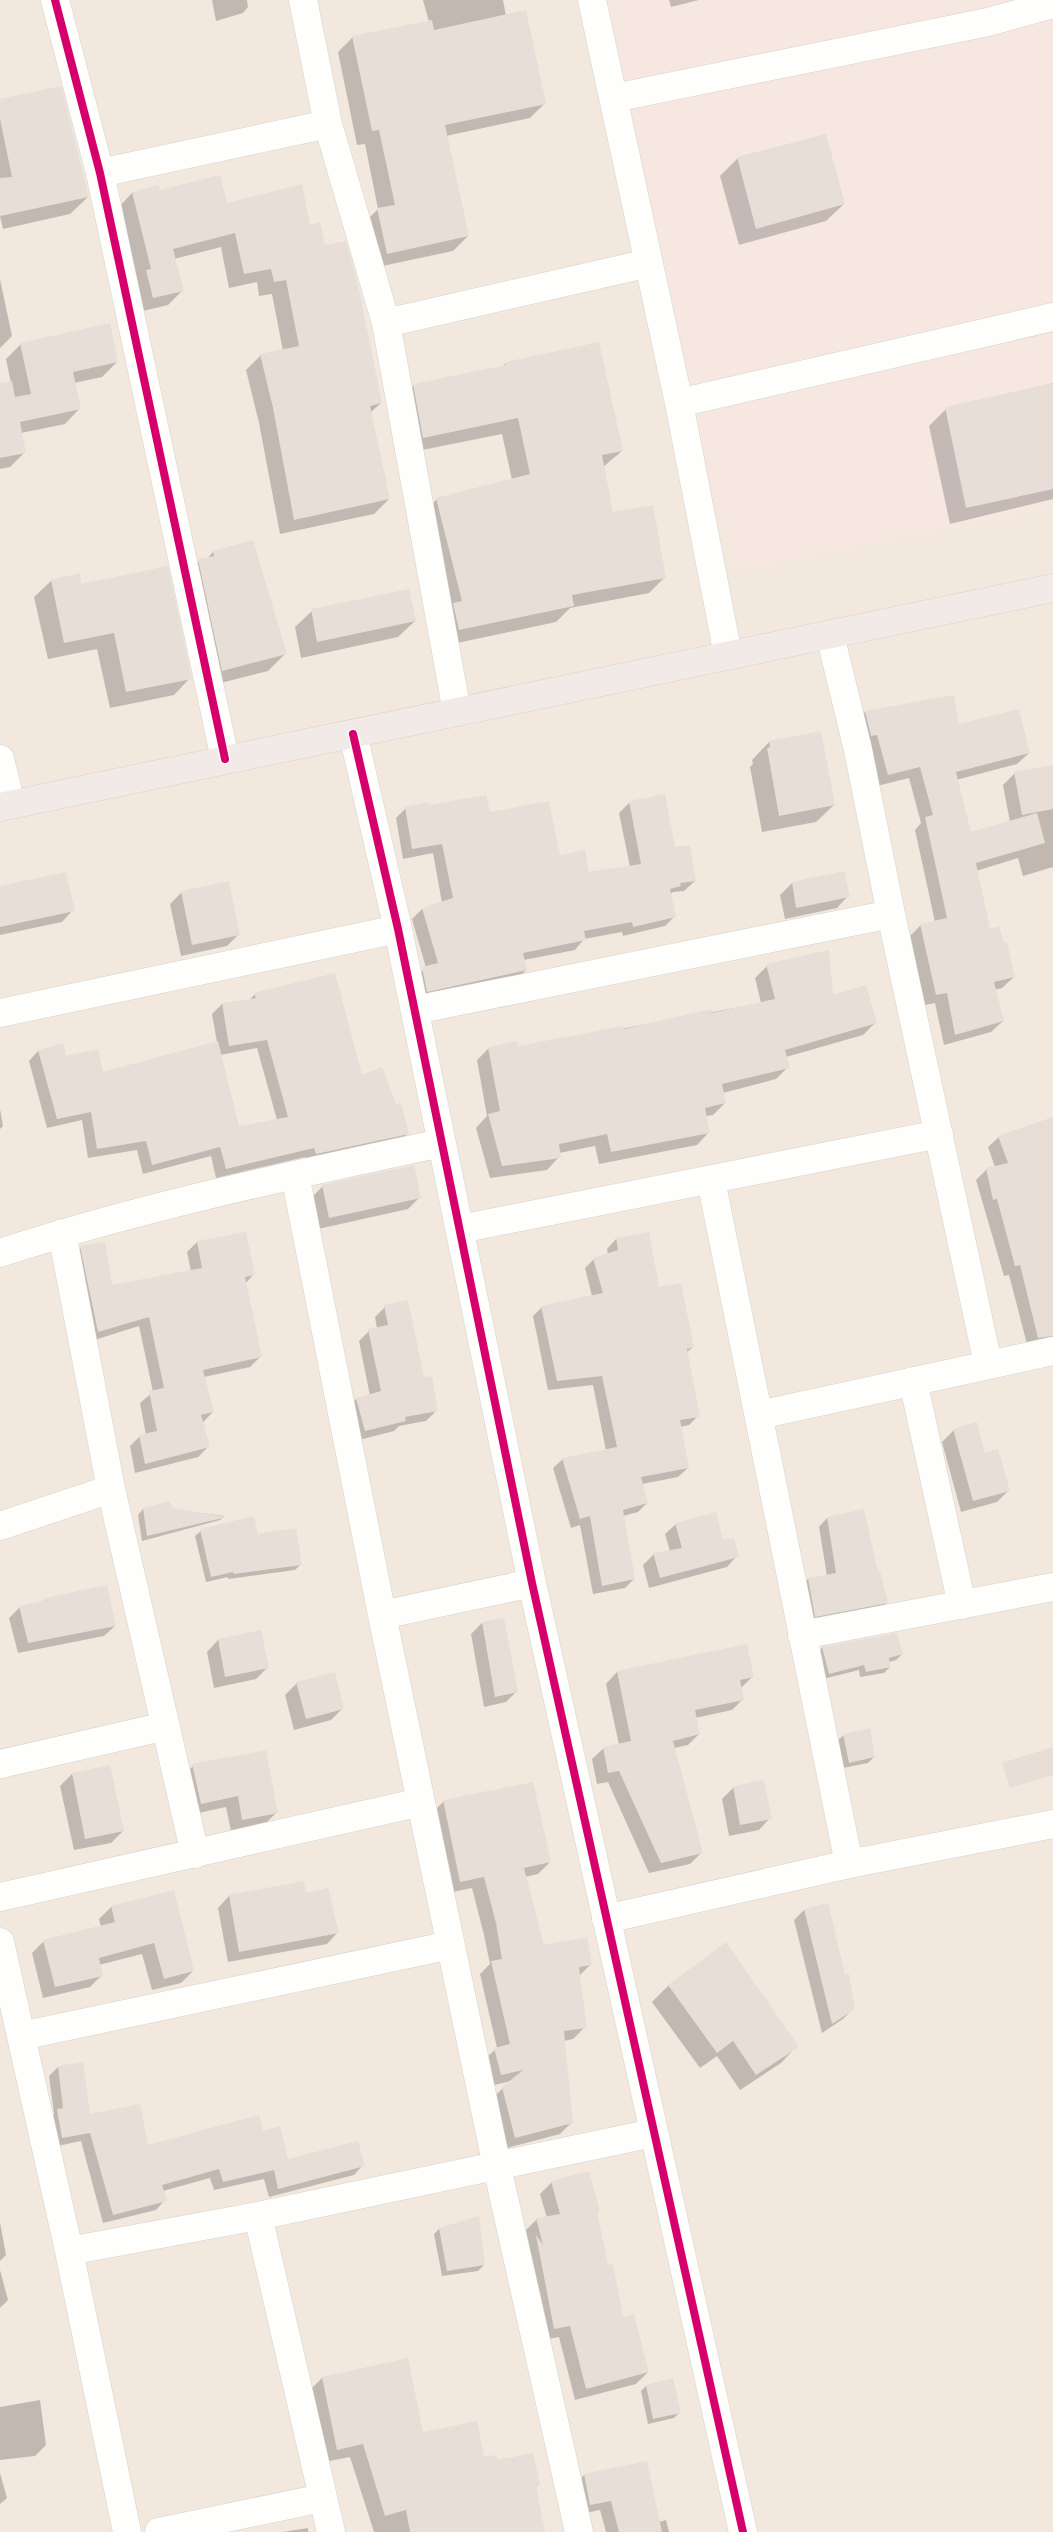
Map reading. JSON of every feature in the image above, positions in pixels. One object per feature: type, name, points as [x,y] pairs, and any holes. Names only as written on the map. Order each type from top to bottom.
[{"type":"highway","points":[[5,806],[1053,588]]},
{"type":"street","points":[[55,0],[100,173],[225,759]]},
{"type":"street","points":[[303,0],[328,124],[386,323],[457,712]]},
{"type":"street","points":[[592,0],[679,403],[728,655]]},
{"type":"street","points":[[614,98],[988,22],[1053,4]]},
{"type":"street","points":[[100,173],[328,124]]},
{"type":"street","points":[[386,323],[649,263]]},
{"type":"street","points":[[679,403],[1053,317]]},
{"type":"street","points":[[830,635],[858,750],[891,914],[988,1364]]},
{"type":"street","points":[[354,734],[415,1010],[532,1584],[743,2532]]},
{"type":"street","points":[[0,759],[5,806]]},
{"type":"street","points":[[415,1010],[891,914]]},
{"type":"street","points":[[0,1013],[398,929]]},
{"type":"street","points":[[460,1229],[939,1134]]},
{"type":"street","points":[[0,1253],[62,1233],[294,1175],[441,1143]]},
{"type":"street","points":[[294,1175],[382,1615],[497,2167],[579,2532]]},
{"type":"street","points":[[712,1180],[849,1864]]},
{"type":"street","points":[[62,1233],[111,1489],[195,1854]]},
{"type":"street","points":[[759,1415],[988,1364],[1053,1352]]},
{"type":"street","points":[[913,1381],[962,1604]]},
{"type":"street","points":[[0,1526],[111,1489]]},
{"type":"street","points":[[382,1615],[532,1584]]},
{"type":"street","points":[[802,1635],[1053,1587]]},
{"type":"street","points":[[0,1764],[166,1726]]},
{"type":"street","points":[[0,1897],[421,1802]]},
{"type":"street","points":[[606,1919],[849,1864],[1052,1828]]},
{"type":"street","points":[[0,1942],[69,2251],[127,2532]]},
{"type":"street","points":[[21,2036],[451,1945]]},
{"type":"street","points":[[69,2251],[258,2216],[653,2133]]},
{"type":"street","points":[[258,2216],[331,2532]]},
{"type":"street","points":[[159,2532],[322,2498]]},
{"type":"shaded area","points":[[0,0],[1053,0],[1053,2532],[0,2532]]},
{"type":"shaded area","points":[[589,0],[1053,0],[1053,507],[734,572]]},
{"type":"building","points":[[526,10],[546,104],[445,125],[469,236],[387,254],[377,208],[395,205],[379,130],[372,131],[352,36],[432,20],[434,30]]},
{"type":"building","points":[[61,86],[89,197],[0,216],[0,178],[12,177],[0,119],[0,99]]},
{"type":"building","points":[[826,134],[845,204],[756,229],[737,157]]},
{"type":"building","points":[[220,175],[227,203],[302,184],[310,225],[320,222],[325,245],[346,241],[357,280],[382,403],[370,406],[390,499],[294,520],[273,408],[260,354],[299,346],[286,280],[274,282],[271,269],[244,274],[235,233],[173,249],[184,291],[153,298],[146,270],[151,269],[132,192],[159,185],[160,190]]},
{"type":"building","points":[[110,323],[118,362],[73,372],[81,409],[20,422],[26,453],[0,458],[0,383],[12,381],[15,397],[31,394],[20,343]]},
{"type":"building","points":[[599,342],[623,451],[602,455],[613,512],[653,505],[666,578],[572,595],[574,606],[459,630],[453,603],[462,601],[436,498],[530,474],[518,418],[423,438],[413,384],[506,365],[506,362]]},
{"type":"building","points":[[1053,383],[1053,489],[966,508],[945,407]]},
{"type":"building","points":[[253,540],[287,654],[222,671],[198,559],[214,556],[213,551]]},
{"type":"building","points":[[168,566],[192,679],[126,692],[114,633],[64,643],[51,580],[80,573],[81,584]]},
{"type":"building","points":[[409,589],[416,621],[317,642],[311,609]]},
{"type":"building","points":[[954,695],[959,724],[1019,709],[1030,753],[956,772],[971,832],[1037,813],[1045,843],[976,863],[990,929],[999,926],[1004,943],[1007,942],[1015,977],[994,982],[1004,1021],[955,1035],[947,993],[936,995],[920,924],[947,918],[925,817],[933,815],[920,767],[888,775],[877,735],[871,736],[865,711]]},
{"type":"building","points":[[821,731],[835,805],[779,816],[767,748],[770,747],[769,741]]},
{"type":"building","points":[[1053,765],[1053,809],[1022,815],[1014,772]]},
{"type":"building","points":[[665,794],[675,847],[690,845],[696,881],[680,883],[681,886],[670,889],[676,917],[633,927],[632,922],[584,931],[586,940],[523,953],[527,970],[427,992],[422,967],[438,963],[422,908],[453,898],[442,844],[412,849],[405,807],[428,802],[429,805],[486,795],[490,812],[549,801],[560,855],[585,850],[589,872],[641,864],[629,801]]},
{"type":"building","points":[[844,871],[850,897],[796,908],[792,882]]},
{"type":"building","points":[[66,872],[75,911],[0,927],[0,886]]},
{"type":"building","points":[[229,881],[240,935],[192,945],[181,891]]},
{"type":"building","points":[[829,950],[833,995],[866,985],[877,1023],[785,1050],[790,1068],[722,1084],[726,1103],[705,1108],[710,1133],[611,1152],[607,1134],[559,1144],[561,1158],[502,1166],[488,1114],[500,1111],[488,1047],[517,1041],[518,1046],[624,1026],[624,1029],[711,1009],[711,1013],[775,999],[766,964]]},
{"type":"building","points":[[335,973],[362,1075],[382,1067],[396,1104],[401,1103],[409,1134],[316,1154],[314,1148],[226,1169],[220,1147],[152,1165],[146,1141],[97,1149],[91,1112],[57,1119],[38,1050],[63,1043],[66,1056],[98,1049],[103,1072],[218,1041],[239,1126],[288,1117],[267,1040],[229,1046],[222,1003],[256,998],[254,993]]},
{"type":"building","points":[[1053,1117],[1053,1336],[1038,1338],[1020,1265],[1015,1266],[997,1199],[993,1200],[986,1168],[1008,1163],[998,1136]]},
{"type":"building","points":[[414,1165],[421,1198],[329,1218],[322,1185]]},
{"type":"building","points":[[246,1232],[255,1275],[245,1277],[262,1357],[203,1370],[214,1412],[201,1415],[210,1447],[145,1464],[139,1435],[157,1431],[149,1391],[164,1388],[149,1317],[98,1332],[80,1246],[105,1242],[112,1285],[202,1268],[197,1241]]},
{"type":"building","points":[[649,1232],[659,1287],[681,1283],[694,1347],[687,1349],[700,1417],[680,1420],[689,1468],[641,1477],[648,1503],[623,1510],[635,1579],[602,1586],[590,1516],[580,1519],[562,1458],[617,1447],[602,1376],[557,1381],[541,1306],[603,1293],[593,1258],[618,1250],[616,1238]]},
{"type":"building","points":[[408,1300],[424,1377],[432,1376],[438,1411],[405,1417],[406,1421],[365,1431],[356,1398],[381,1391],[368,1329],[388,1325],[384,1305]]},
{"type":"building","points":[[977,1422],[985,1453],[998,1449],[1010,1491],[973,1501],[953,1429]]},
{"type":"building","points":[[170,1501],[172,1508],[227,1517],[147,1536],[143,1508]]},
{"type":"building","points":[[864,1509],[878,1572],[880,1571],[888,1603],[815,1617],[808,1578],[836,1573],[827,1517]]},
{"type":"building","points":[[716,1512],[723,1540],[734,1538],[739,1557],[660,1578],[653,1553],[682,1548],[675,1523]]},
{"type":"building","points":[[254,1516],[258,1534],[296,1528],[302,1565],[234,1574],[233,1572],[211,1577],[200,1529]]},
{"type":"building","points":[[107,1585],[116,1626],[28,1643],[19,1606],[46,1600],[45,1598]]},
{"type":"building","points":[[504,1618],[518,1692],[495,1697],[482,1622]]},
{"type":"building","points":[[261,1630],[269,1668],[225,1677],[218,1639]]},
{"type":"building","points":[[897,1633],[903,1654],[889,1658],[891,1667],[866,1672],[864,1665],[829,1674],[822,1647]]},
{"type":"building","points":[[747,1644],[754,1677],[740,1680],[744,1700],[695,1710],[700,1734],[673,1741],[703,1853],[661,1863],[619,1771],[608,1773],[603,1747],[631,1741],[617,1671]]},
{"type":"building","points":[[335,1672],[344,1709],[306,1719],[296,1682]]},
{"type":"building","points":[[870,1728],[875,1757],[849,1763],[843,1734]]},
{"type":"building","points":[[1053,1747],[1053,1775],[1010,1788],[1002,1763]]},
{"type":"building","points":[[266,1750],[278,1813],[242,1820],[238,1796],[201,1804],[192,1764]]},
{"type":"building","points":[[110,1765],[124,1831],[85,1839],[72,1773]]},
{"type":"building","points":[[764,1780],[772,1819],[740,1825],[733,1786]]},
{"type":"building","points":[[533,1782],[551,1862],[524,1868],[544,1945],[587,1937],[592,1965],[579,1967],[587,2028],[564,2031],[573,2123],[515,2138],[502,2087],[523,2070],[501,2075],[494,2048],[510,2044],[491,1961],[502,1959],[496,1923],[484,1877],[460,1882],[443,1800]]},
{"type":"building","points":[[304,1881],[306,1893],[328,1888],[339,1933],[239,1952],[229,1895]]},
{"type":"building","points":[[174,1890],[194,1971],[164,1979],[154,1943],[99,1958],[103,1976],[55,1987],[43,1940],[115,1922],[111,1906]]},
{"type":"building","points":[[828,1903],[845,1974],[849,1974],[855,2009],[832,2024],[804,1909]]},
{"type":"building","points":[[726,1942],[799,2047],[756,2075],[733,2041],[717,2053],[668,1985]]},
{"type":"building","points":[[83,2062],[90,2114],[140,2104],[148,2145],[259,2115],[263,2131],[280,2126],[288,2159],[358,2141],[365,2166],[278,2189],[274,2170],[223,2182],[219,2169],[162,2185],[167,2201],[113,2215],[90,2133],[62,2138],[57,2109],[63,2108],[58,2066]]},
{"type":"building","points":[[589,2171],[600,2211],[597,2212],[608,2265],[613,2264],[623,2317],[634,2314],[649,2372],[586,2389],[570,2326],[554,2329],[536,2235],[543,2245],[536,2218],[560,2214],[551,2181]]},
{"type":"building","points":[[479,2216],[485,2265],[447,2271],[439,2228]]},
{"type":"building","points":[[408,2358],[423,2432],[477,2421],[484,2457],[496,2455],[498,2460],[533,2453],[540,2485],[536,2486],[545,2532],[410,2532],[406,2510],[385,2516],[363,2444],[337,2450],[322,2377]]},
{"type":"building","points":[[673,2378],[681,2413],[653,2419],[646,2385]]},
{"type":"building","points":[[647,2461],[662,2532],[619,2532],[611,2501],[590,2505],[584,2474]]},
{"type":"cycle path","points":[[55,0],[100,173],[225,759]]},
{"type":"cycle path","points":[[353,734],[398,929],[532,1583],[743,2532]]}]
